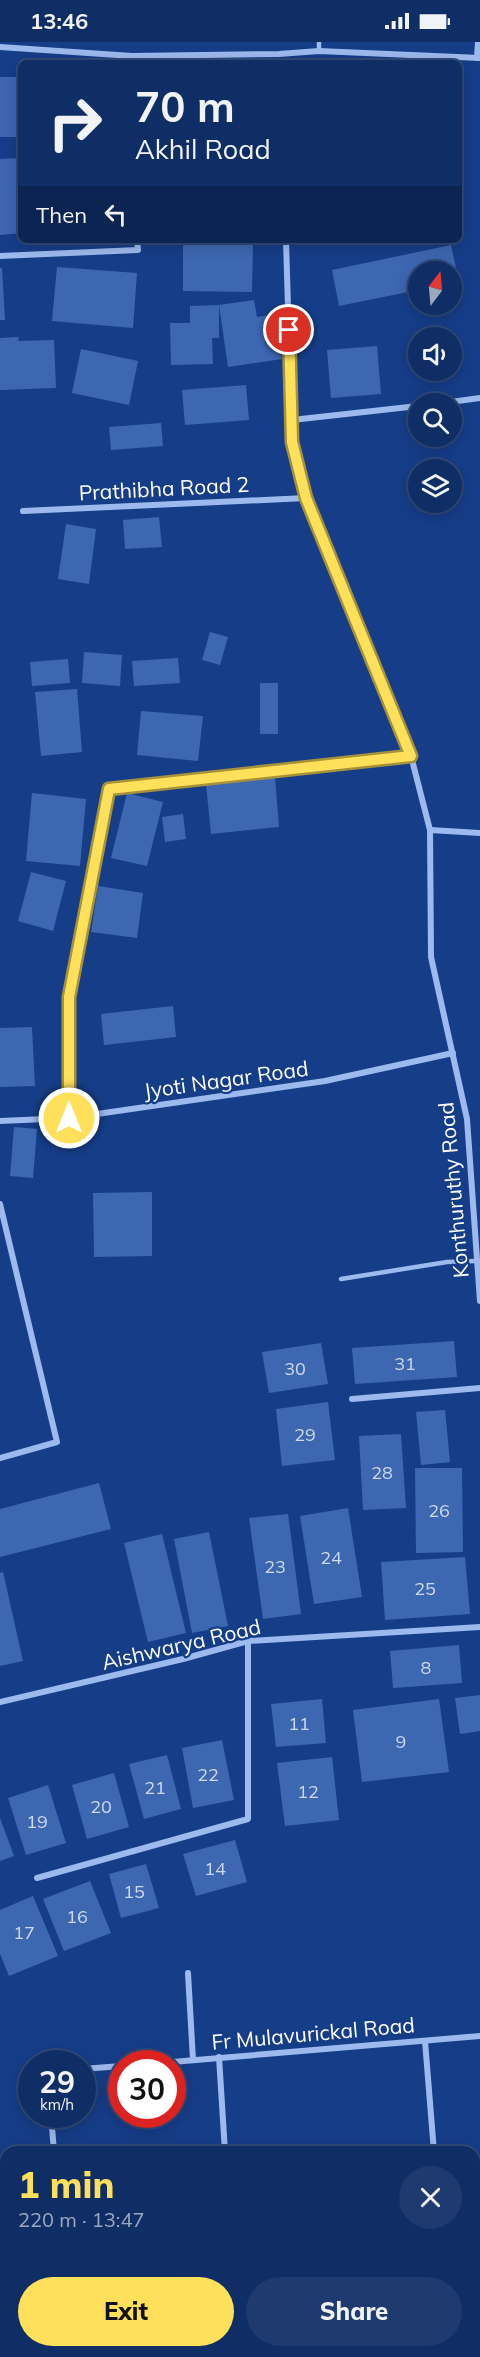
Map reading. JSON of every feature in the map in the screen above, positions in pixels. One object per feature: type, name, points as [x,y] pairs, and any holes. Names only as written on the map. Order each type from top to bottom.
[{"type":"street","points":[[0,47],[132,60],[319,51],[479,58],[478,42]]},
{"type":"street","points":[[279,54],[279,60]]},
{"type":"street","points":[[0,256],[138,250],[137,243]]},
{"type":"street","name":"Konthuruthy Road","points":[[286,243],[292,442],[306,498],[411,756],[430,830],[431,957],[466,1119],[480,1301]]},
{"type":"street","points":[[462,401],[480,399]]},
{"type":"street","points":[[292,420],[408,407]]},
{"type":"street","name":"Prathibha Road 2","points":[[23,511],[306,498]]},
{"type":"street","points":[[69,1118],[69,997],[109,789],[411,756]]},
{"type":"street","points":[[430,830],[480,833]]},
{"type":"street","name":"Jyoti Nagar Road","points":[[0,1121],[69,1118],[325,1081],[453,1053]]},
{"type":"street","points":[[0,1204],[57,1442],[0,1458]]},
{"type":"street","points":[[352,1399],[480,1388]]},
{"type":"street","name":"Aishwarya Road","points":[[0,1702],[183,1659],[248,1641],[480,1627]]},
{"type":"street","points":[[37,1878],[248,1819],[248,1641]]},
{"type":"street","points":[[188,1973],[193,2060]]},
{"type":"street","name":"Fr Mulavurickal Road","points":[[186,2061],[219,2056],[480,2036]]},
{"type":"street","points":[[424,2041],[433,2146]]},
{"type":"street","points":[[219,2056],[225,2146]]},
{"type":"street","points":[[52,2128],[54,2146]]},
{"type":"lane","points":[[319,42],[319,51]]},
{"type":"lane","points":[[341,1279],[447,1262],[476,1261]]},
{"type":"building","points":[[0,77],[18,77],[18,137],[0,137]]},
{"type":"building","points":[[18,158],[18,233],[0,235],[0,159]]},
{"type":"building","points":[[183,243],[253,243],[252,292],[183,291]]},
{"type":"building","points":[[451,245],[454,261],[408,261],[408,292],[339,306],[332,270]]},
{"type":"building","points":[[57,267],[137,273],[133,328],[52,321]]},
{"type":"building","points":[[0,268],[2,268],[5,320],[0,320]]},
{"type":"building","points":[[254,300],[257,317],[276,314],[282,359],[228,367],[219,305]]},
{"type":"building","points":[[219,305],[219,338],[212,338],[213,364],[171,365],[170,323],[190,323],[190,306]]},
{"type":"building","points":[[19,337],[18,341],[54,340],[56,388],[0,390],[0,338]]},
{"type":"building","points":[[377,346],[381,394],[331,398],[327,350]]},
{"type":"building","points":[[81,349],[138,361],[129,405],[72,393]]},
{"type":"building","points":[[246,385],[249,420],[185,425],[182,390]]},
{"type":"building","points":[[161,423],[163,446],[111,450],[109,427]]},
{"type":"building","points":[[159,517],[162,547],[125,549],[123,520]]},
{"type":"building","points":[[66,524],[96,529],[89,584],[58,579]]},
{"type":"building","points":[[210,632],[228,637],[220,665],[202,660]]},
{"type":"building","points":[[84,652],[122,655],[120,686],[82,683]]},
{"type":"building","points":[[178,658],[180,683],[134,686],[132,661]]},
{"type":"building","points":[[68,659],[70,683],[32,686],[30,662]]},
{"type":"building","points":[[260,683],[278,683],[278,734],[260,734]]},
{"type":"building","points":[[77,689],[82,752],[41,756],[35,692]]},
{"type":"building","points":[[141,711],[203,716],[198,761],[137,755]]},
{"type":"building","points":[[275,777],[279,827],[211,834],[206,784]]},
{"type":"building","points":[[32,793],[86,799],[80,866],[26,861]]},
{"type":"building","points":[[127,793],[163,802],[147,866],[111,858]]},
{"type":"building","points":[[183,814],[186,839],[165,842],[162,817]]},
{"type":"building","points":[[31,872],[66,881],[53,931],[18,921]]},
{"type":"building","points":[[98,886],[143,893],[137,938],[91,932]]},
{"type":"building","points":[[173,1006],[176,1037],[104,1045],[101,1014]]},
{"type":"building","points":[[32,1027],[35,1086],[0,1087],[0,1028]]},
{"type":"building","points":[[14,1127],[37,1129],[33,1178],[10,1176]]},
{"type":"building","points":[[152,1192],[152,1256],[94,1257],[93,1193]]},
{"type":"building","points":[[454,1341],[457,1377],[355,1384],[352,1348]]},
{"type":"building","points":[[321,1343],[328,1384],[269,1393],[262,1352]]},
{"type":"building","points":[[328,1402],[335,1460],[282,1466],[276,1409]]},
{"type":"building","points":[[445,1410],[450,1462],[421,1465],[416,1412]]},
{"type":"building","points":[[401,1434],[406,1508],[363,1510],[359,1436]]},
{"type":"building","points":[[415,1468],[462,1468],[463,1552],[416,1553]]},
{"type":"building","points":[[99,1483],[111,1529],[0,1557],[0,1509]]},
{"type":"building","points":[[348,1508],[362,1597],[314,1604],[300,1516]]},
{"type":"building","points":[[288,1514],[301,1614],[263,1619],[249,1518]]},
{"type":"building","points":[[209,1532],[228,1626],[192,1633],[174,1539]]},
{"type":"building","points":[[162,1534],[186,1633],[148,1642],[124,1543]]},
{"type":"building","points":[[465,1557],[470,1614],[385,1620],[381,1562]]},
{"type":"building","points":[[3,1572],[23,1661],[0,1666],[0,1573]]},
{"type":"building","points":[[459,1645],[462,1683],[393,1688],[390,1651]]},
{"type":"building","points":[[480,1695],[480,1731],[460,1734],[455,1698]]},
{"type":"building","points":[[322,1699],[326,1743],[276,1747],[271,1704]]},
{"type":"building","points":[[439,1699],[449,1772],[362,1782],[353,1710]]},
{"type":"building","points":[[222,1740],[234,1800],[193,1808],[182,1748]]},
{"type":"building","points":[[167,1755],[181,1809],[144,1819],[129,1764]]},
{"type":"building","points":[[332,1757],[339,1820],[285,1826],[277,1763]]},
{"type":"building","points":[[114,1773],[129,1827],[87,1839],[72,1785]]},
{"type":"building","points":[[48,1785],[66,1843],[26,1855],[8,1798]]},
{"type":"building","points":[[0,1818],[14,1856],[0,1861]]},
{"type":"building","points":[[235,1840],[247,1882],[196,1896],[183,1854]]},
{"type":"building","points":[[146,1864],[159,1908],[121,1918],[109,1874]]},
{"type":"building","points":[[90,1881],[111,1933],[64,1951],[43,1899]]},
{"type":"building","points":[[33,1896],[58,1956],[9,1976],[0,1954],[0,1910]]},
{"type":"route","points":[[69,1118],[69,997],[109,789],[411,756],[306,498],[292,442],[289,330]]}]
